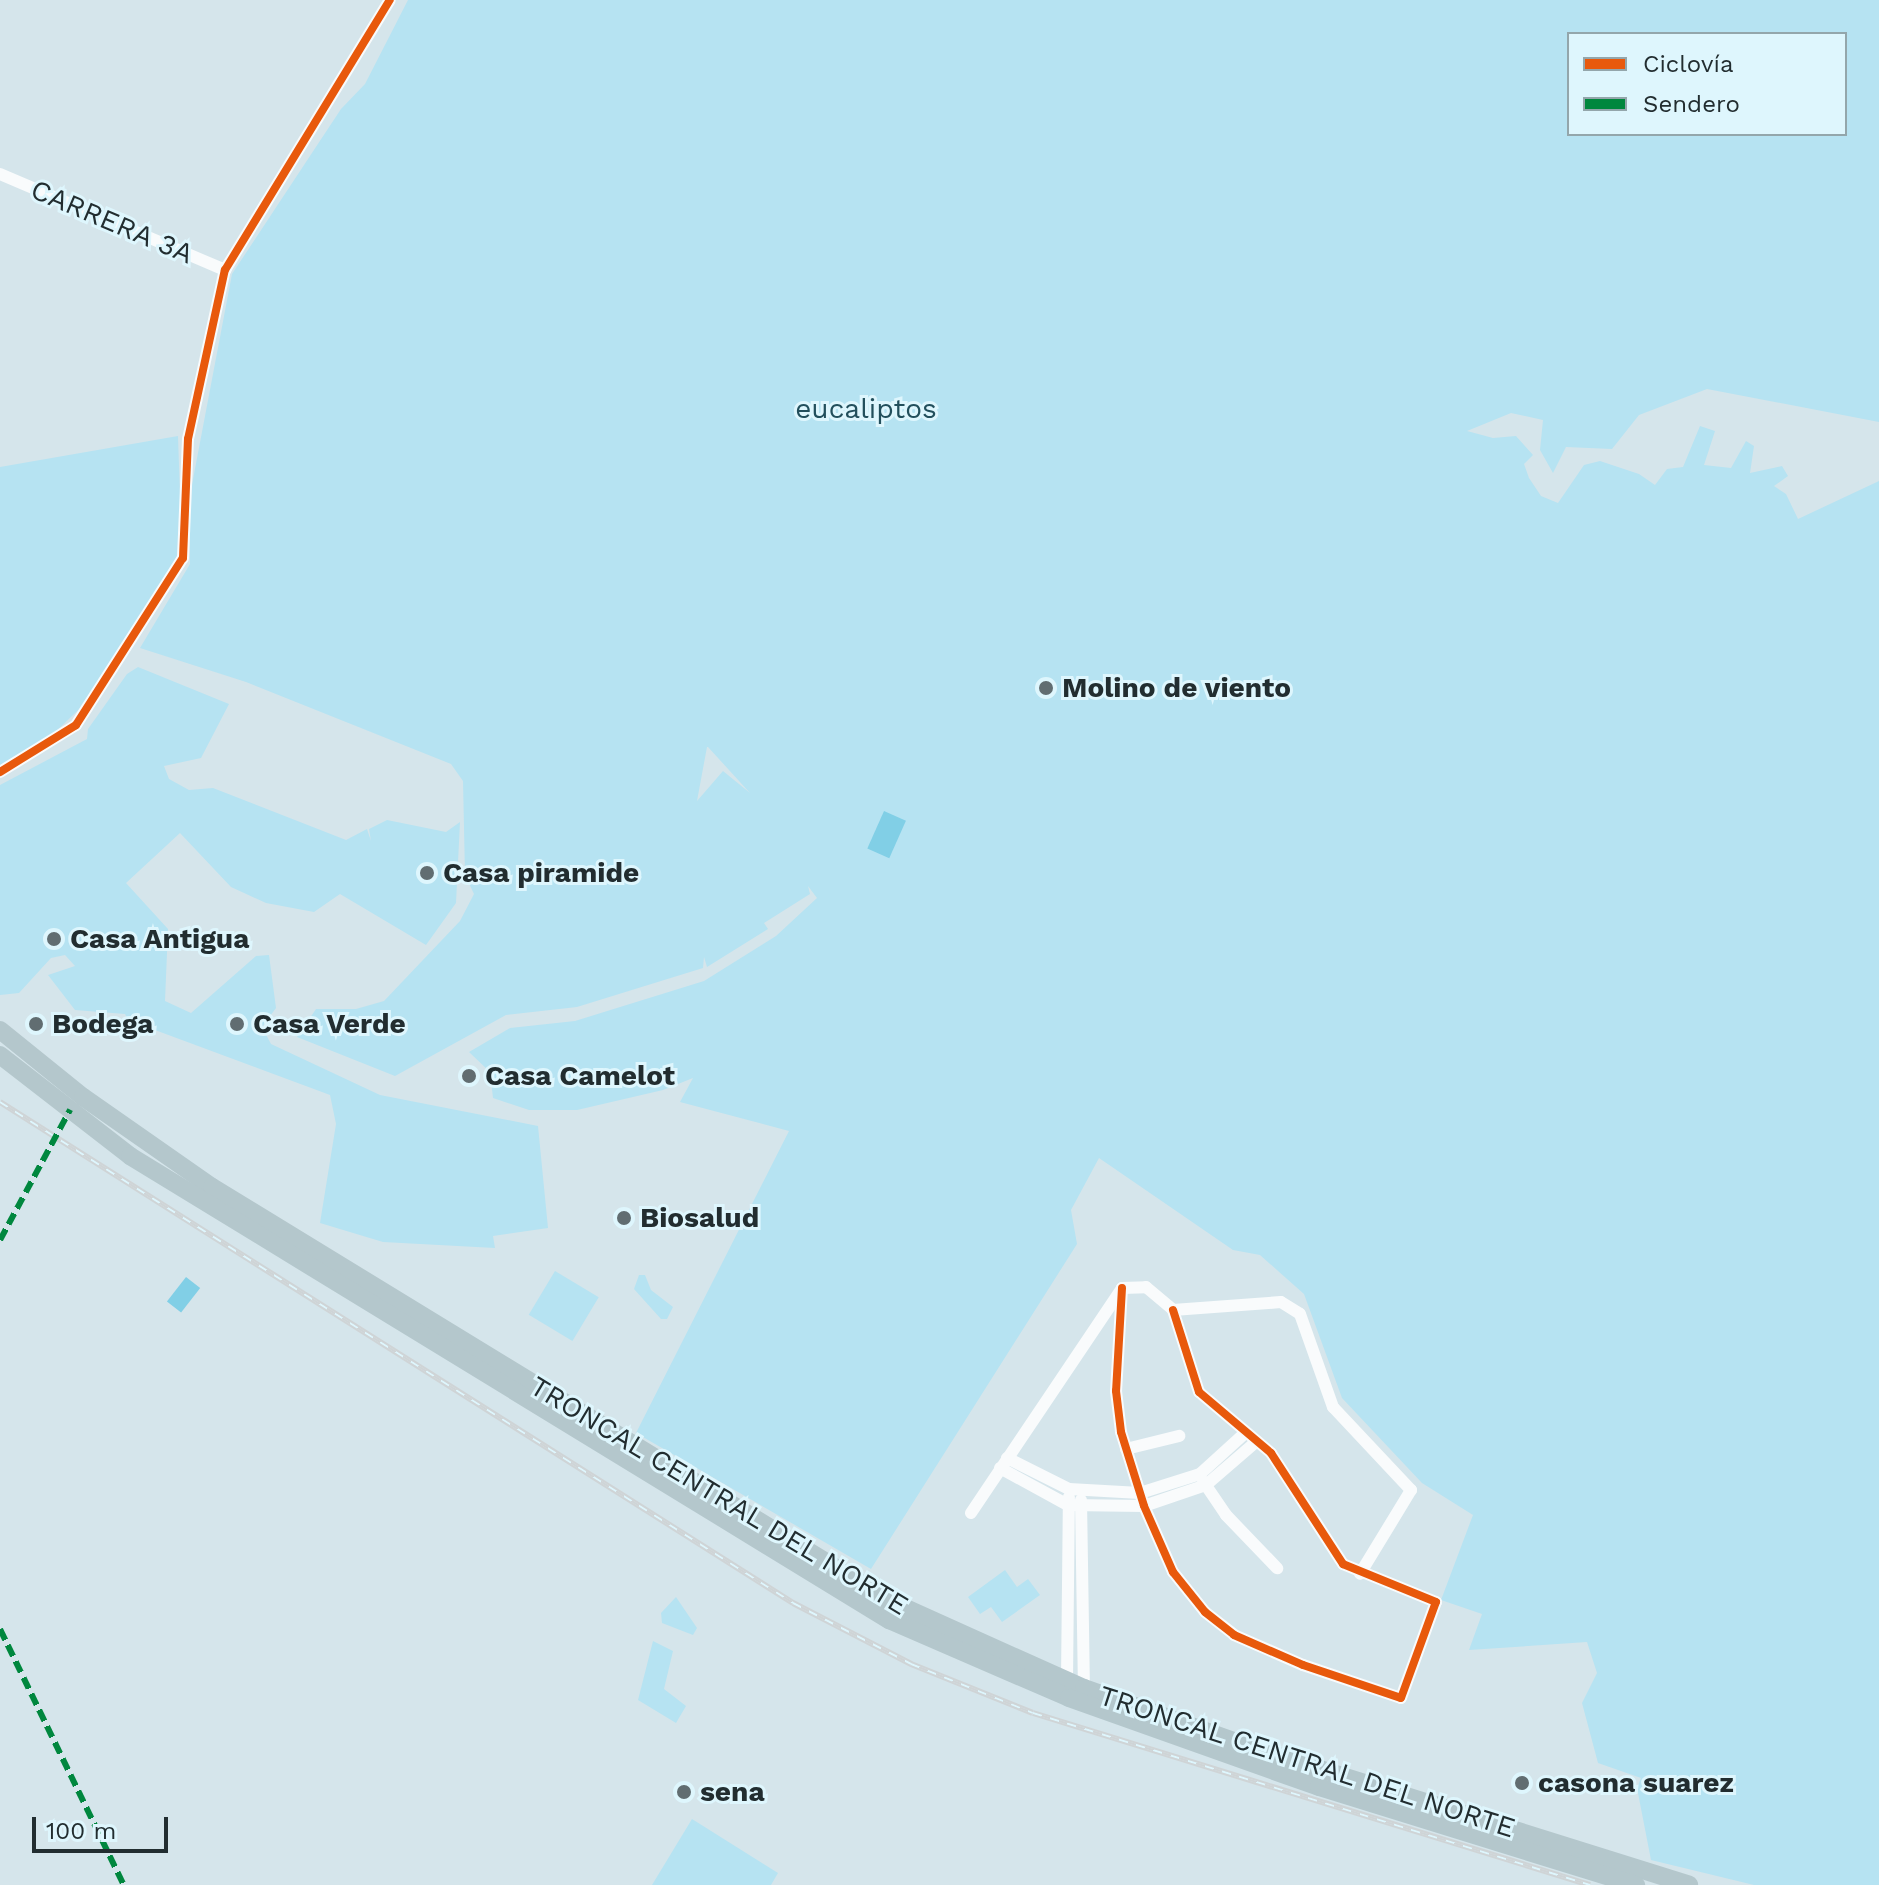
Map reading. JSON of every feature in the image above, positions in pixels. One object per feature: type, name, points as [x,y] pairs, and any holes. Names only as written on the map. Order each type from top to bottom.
[{"type":"highway","name":"TRONCAL CENTRAL DEL NORTE","points":[[0,1030],[83,1097],[212,1187],[827,1567],[909,1611],[1084,1688],[1298,1763],[1689,1885]]},
{"type":"highway","name":"TRONCAL CENTRAL DEL NORTE","points":[[0,1055],[130,1156],[889,1620],[1069,1698],[1304,1782],[1636,1885]]},
{"type":"street","points":[[0,772],[76,725],[183,558],[188,439],[225,270],[390,0]]},
{"type":"street","name":"CARRERA 3A","points":[[2,179],[225,270]]},
{"type":"street","points":[[1146,1287],[1173,1310],[1199,1392],[1257,1441],[1283,1468],[1327,1545],[1360,1574],[1436,1602],[1401,1698],[1303,1665],[1234,1635],[1180,1583],[1142,1500],[1126,1449],[1116,1391],[1122,1288],[1146,1287]]},
{"type":"street","points":[[971,1513],[1122,1288]]},
{"type":"street","points":[[1173,1310],[1281,1302],[1300,1314],[1333,1407],[1411,1490],[1360,1574]]},
{"type":"street","points":[[1203,1480],[1245,1433]]},
{"type":"street","points":[[1126,1449],[1179,1436]]},
{"type":"street","points":[[1003,1463],[1075,1506],[1142,1500],[1203,1480],[1257,1441]]},
{"type":"street","points":[[1003,1463],[1075,1491],[1142,1500]]},
{"type":"street","points":[[1203,1480],[1277,1568]]},
{"type":"street","points":[[1067,1680],[1075,1491]]},
{"type":"street","points":[[1075,1506],[1084,1588],[1084,1688]]},
{"type":"street","points":[[1070,1588],[1084,1588]]},
{"type":"green space","name":"eucaliptos","points":[[408,0],[1879,0],[1879,422],[1707,389],[1639,415],[1612,449],[1566,447],[1553,473],[1540,450],[1543,420],[1511,413],[1467,431],[1493,438],[1516,436],[1533,455],[1524,464],[1529,478],[1541,496],[1558,503],[1584,465],[1600,461],[1639,474],[1655,485],[1667,469],[1683,467],[1700,426],[1715,431],[1704,465],[1731,468],[1746,441],[1754,446],[1750,473],[1782,466],[1788,476],[1774,486],[1786,494],[1798,519],[1879,481],[1879,1885],[1754,1885],[1651,1860],[1637,1788],[1641,1778],[1598,1763],[1582,1703],[1597,1673],[1587,1642],[1469,1650],[1482,1614],[1441,1600],[1473,1515],[1422,1483],[1342,1398],[1304,1294],[1260,1255],[1233,1250],[1099,1158],[1071,1210],[1077,1244],[871,1569],[636,1433],[789,1131],[680,1102],[693,1078],[663,1090],[577,1110],[529,1110],[493,1098],[490,1072],[469,1052],[510,1028],[575,1021],[704,981],[776,936],[817,898],[808,886],[810,894],[764,923],[768,929],[707,967],[704,957],[703,968],[577,1007],[506,1015],[395,1076],[297,1037],[316,1009],[356,1009],[384,1001],[460,921],[474,894],[465,875],[463,781],[451,764],[246,682],[140,648],[190,564],[190,495],[232,274],[341,109],[365,84]],"holes":[[[708,747],[750,793],[723,771],[697,801]]]},
{"type":"green space","points":[[178,436],[182,555],[94,695],[50,737],[0,766],[0,467]]},
{"type":"green space","points":[[138,667],[229,704],[201,758],[164,766],[169,779],[189,790],[213,788],[346,840],[367,829],[371,841],[369,829],[387,820],[446,832],[460,822],[456,903],[426,945],[340,894],[314,912],[266,903],[231,887],[180,833],[126,883],[168,929],[165,1001],[191,1013],[256,956],[269,955],[276,1008],[262,1027],[271,1044],[380,1095],[538,1126],[548,1228],[493,1236],[495,1248],[383,1242],[320,1223],[336,1124],[330,1095],[128,1020],[125,1014],[75,1010],[48,975],[75,966],[65,955],[51,958],[19,993],[0,995],[0,785],[87,739],[88,729],[127,674]]},
{"type":"green space","points":[[555,1271],[599,1297],[572,1341],[529,1315]]},
{"type":"green space","points":[[639,1275],[645,1275],[651,1290],[673,1307],[667,1319],[661,1319],[634,1289]]},
{"type":"green space","points":[[1005,1570],[1017,1587],[1028,1579],[1040,1595],[1002,1622],[991,1607],[980,1614],[968,1597]]},
{"type":"green space","points":[[676,1597],[697,1628],[693,1635],[662,1623],[661,1613]]},
{"type":"green space","points":[[653,1641],[673,1651],[664,1689],[686,1706],[676,1723],[638,1700]]},
{"type":"green space","points":[[692,1819],[778,1873],[771,1885],[652,1885]]},
{"type":"shaded area","points":[[884,811],[906,821],[889,858],[867,848]]},
{"type":"shaded area","points":[[186,1277],[200,1288],[181,1313],[167,1301]]},
{"type":"railway","points":[[0,1102],[793,1603],[911,1664],[1033,1713],[1590,1885]]},
{"type":"marked path","points":[[0,1240],[70,1110]]},
{"type":"marked path","points":[[0,1629],[124,1885]]},
{"type":"cycle path","points":[[0,772],[76,725],[183,558],[188,439],[225,270],[390,0]]},
{"type":"cycle path","points":[[1122,1288],[1116,1391],[1121,1432],[1144,1506],[1173,1572],[1205,1612],[1234,1635],[1303,1665],[1401,1698],[1436,1602],[1343,1564],[1271,1453],[1199,1392],[1173,1310]]},
{"type":"place","name":"Molino de viento","points":[[1046,688]]},
{"type":"place","name":"Casa piramide","points":[[427,873]]},
{"type":"place","name":"Casa Antigua","points":[[54,939]]},
{"type":"place","name":"Bodega","points":[[36,1024]]},
{"type":"place","name":"Casa Verde","points":[[237,1024]]},
{"type":"place","name":"Casa Camelot","points":[[469,1076]]},
{"type":"place","name":"Biosalud","points":[[624,1218]]},
{"type":"place","name":"casona suarez","points":[[1522,1783]]},
{"type":"place","name":"sena","points":[[684,1792]]}]
